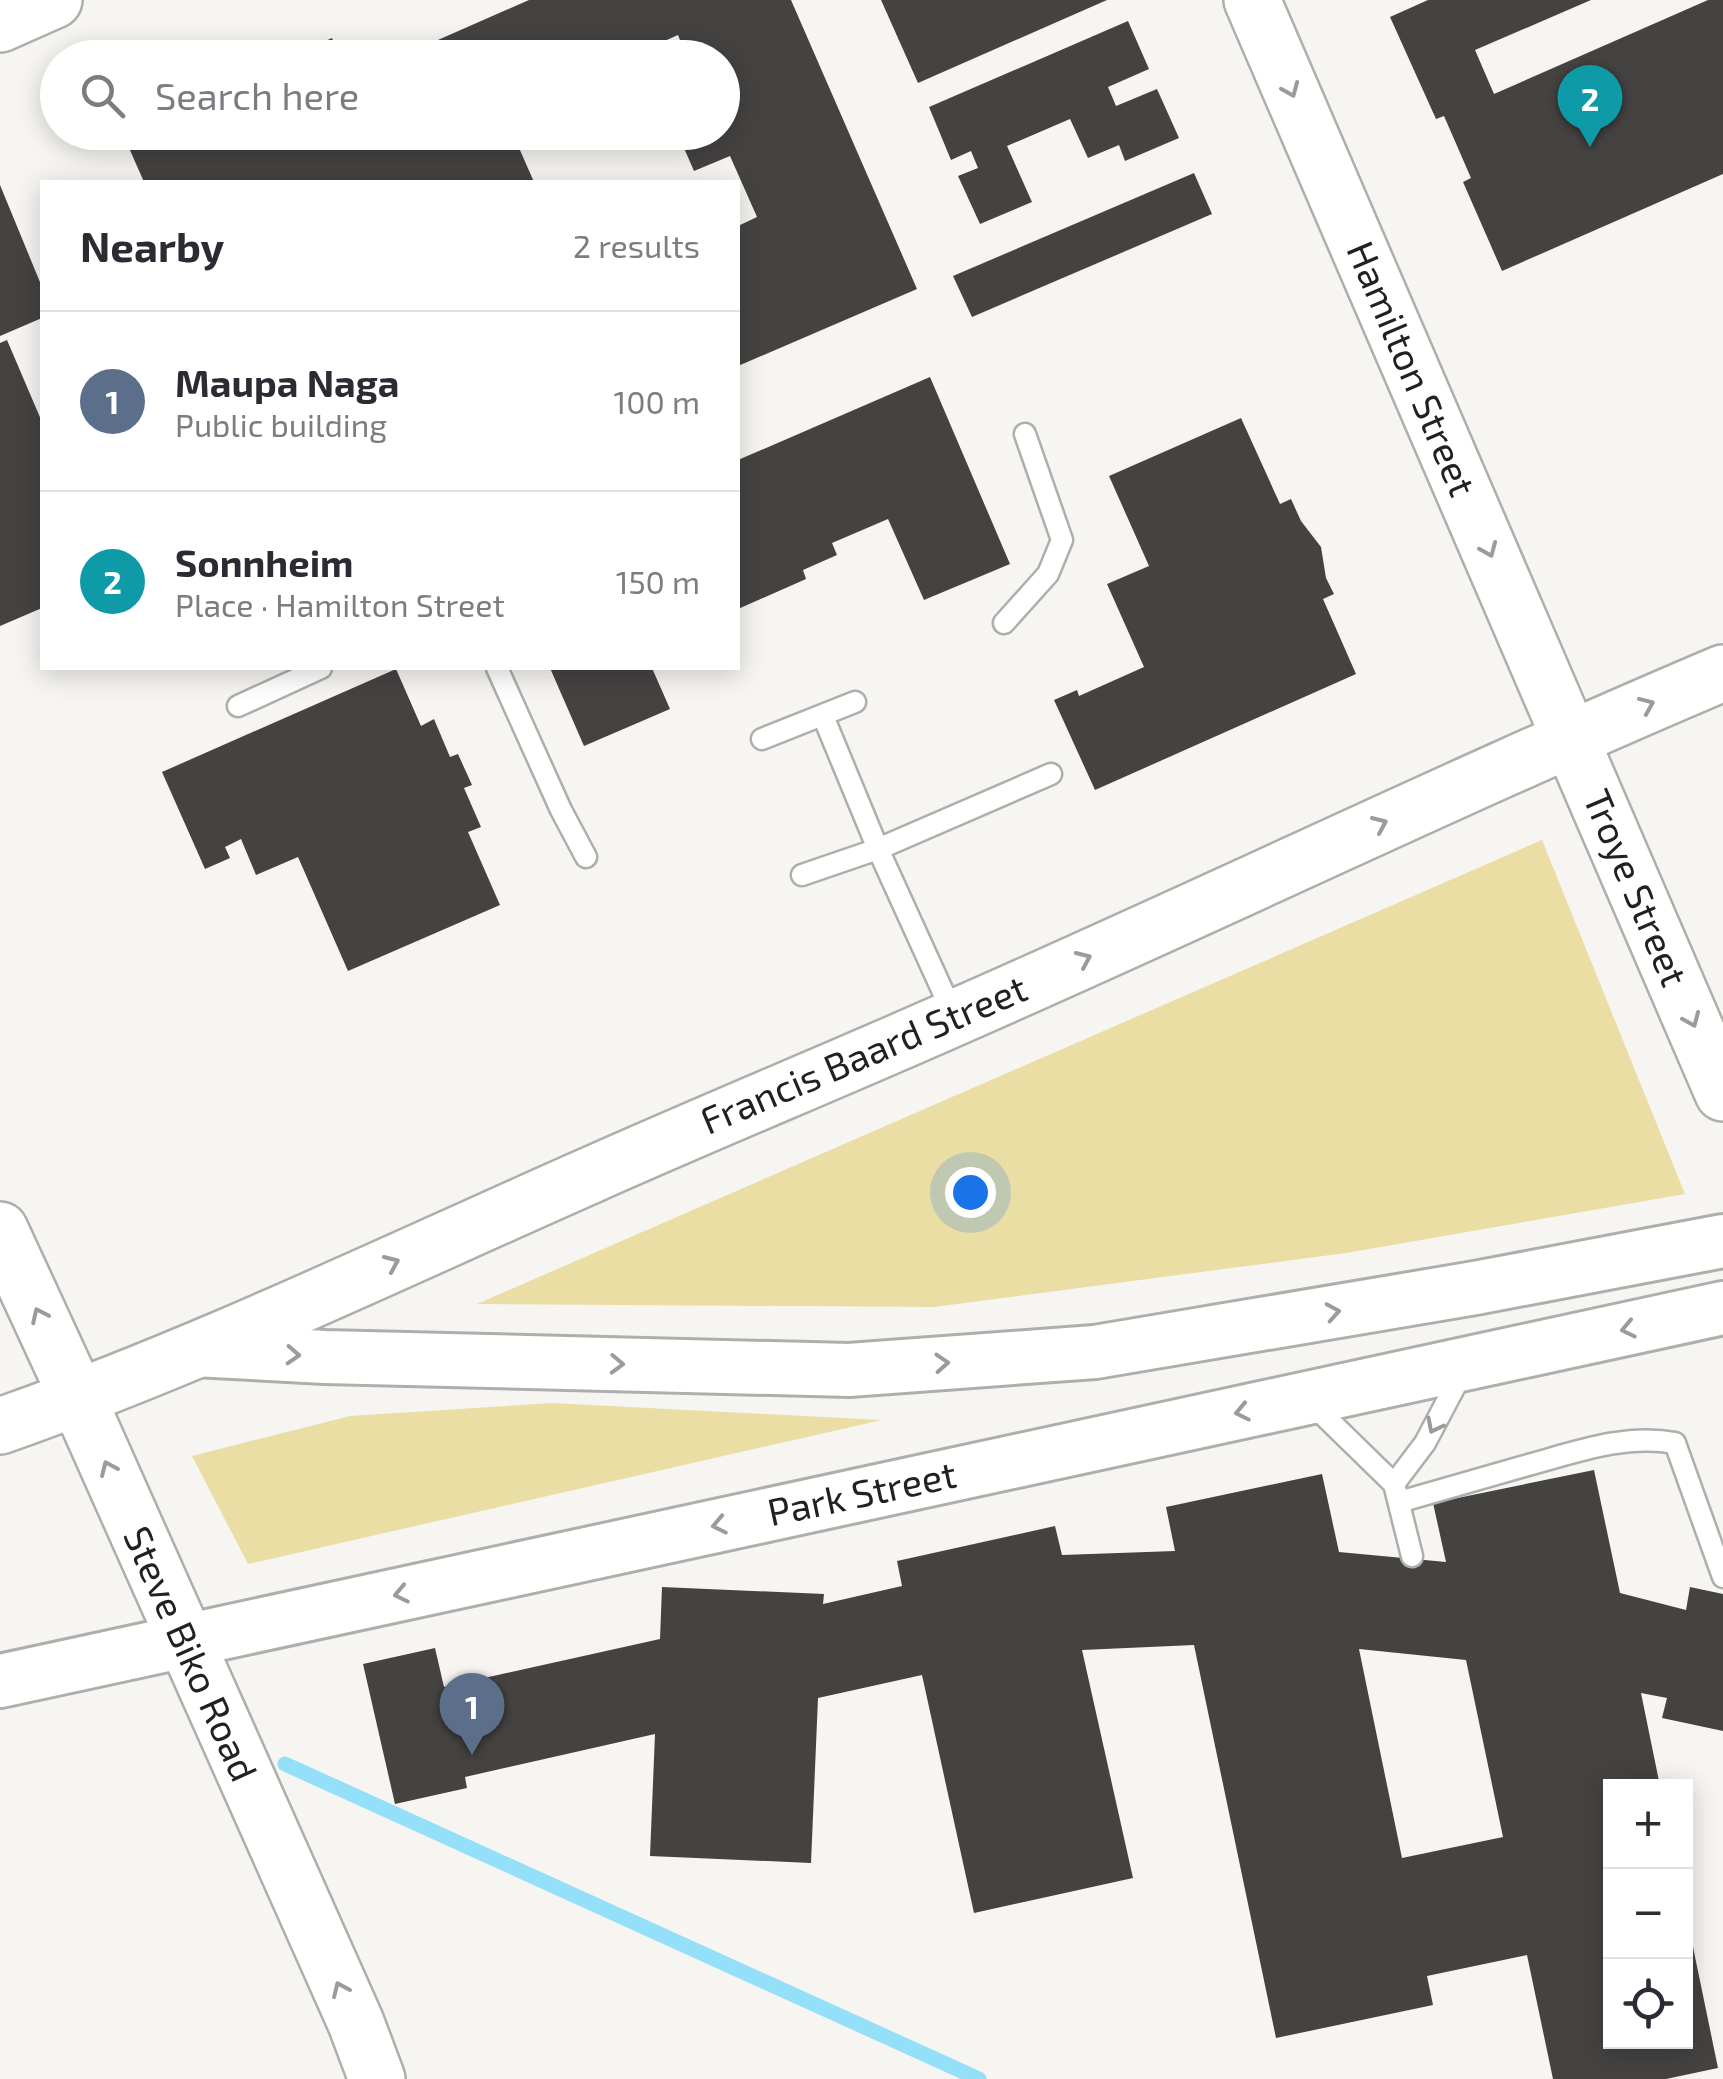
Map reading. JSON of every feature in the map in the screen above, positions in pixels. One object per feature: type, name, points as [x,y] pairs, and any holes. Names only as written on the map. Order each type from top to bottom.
[{"type":"main road","name":"Hamilton Street","points":[[1252,0],[1570,738]]},
{"type":"main road","name":"Francis Baard Street","points":[[0,1426],[78,1399],[195,1350],[770,1095],[955,1018],[1570,738],[1723,673]]},
{"type":"main road","name":"Troye Street","points":[[1570,738],[1723,1092]]},
{"type":"main road","name":"Steve Biko Road","points":[[0,1230],[356,2022],[377,2079]]},
{"type":"street","points":[[195,1350],[325,1357],[868,1369],[1095,1352],[1476,1288],[1723,1241]]},
{"type":"street","name":"Park Street","points":[[0,1681],[1723,1308]]},
{"type":"lane","points":[[1004,623],[1048,574],[1062,540],[1025,434]]},
{"type":"lane","points":[[238,706],[318,670]]},
{"type":"lane","points":[[498,670],[586,857]]},
{"type":"lane","points":[[762,739],[854,702]]},
{"type":"lane","points":[[823,716],[955,1018]]},
{"type":"lane","points":[[802,875],[878,849],[1051,774]]},
{"type":"lane","points":[[1397,1493],[1466,1364]]},
{"type":"lane","points":[[1306,1398],[1397,1493],[1412,1556]]},
{"type":"lane","points":[[1397,1493],[1625,1442],[1675,1443],[1723,1577]]},
{"type":"shaded area","points":[[1542,840],[1685,1194],[1346,1253],[934,1307],[477,1304]]},
{"type":"shaded area","points":[[552,1403],[882,1420],[248,1564],[192,1456],[350,1416]]},
{"type":"building","points":[[529,0],[791,0],[917,289],[740,365],[740,225],[757,217],[730,156],[694,171],[685,150],[740,150],[740,40],[680,40],[678,35],[667,40],[438,40]]},
{"type":"building","points":[[881,0],[1107,0],[918,83]]},
{"type":"building","points":[[1428,0],[1591,0],[1475,50],[1494,94],[1708,0],[1723,0],[1723,174],[1502,271],[1463,182],[1471,178],[1444,116],[1436,119],[1390,17]]},
{"type":"building","points":[[1128,21],[1149,69],[1108,87],[1116,106],[1157,89],[1179,138],[1125,161],[1119,145],[1088,158],[1070,119],[1007,146],[1032,202],[980,224],[958,176],[978,168],[971,151],[951,160],[929,107]]},
{"type":"building","points":[[130,150],[520,150],[533,180],[143,180]]},
{"type":"building","points":[[1194,173],[1212,214],[972,317],[953,276]]},
{"type":"building","points":[[0,185],[40,282],[40,319],[0,336]]},
{"type":"building","points":[[7,340],[40,417],[40,609],[0,626],[0,343]]},
{"type":"building","points":[[930,377],[1010,564],[924,600],[888,519],[832,543],[837,555],[803,570],[806,579],[740,608],[740,459]]},
{"type":"building","points":[[1241,418],[1280,504],[1291,499],[1301,521],[1321,547],[1326,578],[1334,594],[1323,599],[1356,674],[1095,790],[1054,700],[1077,690],[1079,696],[1144,667],[1107,584],[1149,566],[1109,476]]},
{"type":"building","points":[[396,670],[421,726],[434,719],[450,757],[458,754],[472,785],[464,788],[481,827],[468,832],[500,905],[348,971],[298,857],[256,875],[241,839],[225,847],[230,858],[205,869],[162,772]]},
{"type":"building","points":[[551,670],[653,670],[670,709],[584,746]]},
{"type":"building","points":[[1594,1470],[1620,1593],[1686,1610],[1690,1587],[1723,1594],[1723,1731],[1662,1718],[1667,1698],[1641,1693],[1659,1779],[1603,1779],[1603,2049],[1693,2049],[1693,1947],[1718,2068],[1666,2079],[1553,2079],[1527,1955],[1427,1976],[1433,2005],[1276,2038],[1194,1645],[1082,1650],[1133,1878],[974,1913],[922,1675],[818,1698],[811,1863],[650,1856],[655,1734],[465,1777],[467,1788],[395,1804],[363,1664],[435,1648],[444,1687],[660,1639],[662,1587],[824,1594],[823,1604],[902,1586],[897,1561],[1055,1526],[1062,1555],[1175,1551],[1166,1507],[1322,1474],[1339,1552],[1446,1562],[1433,1503]],"holes":[[[1359,1649],[1466,1660],[1503,1837],[1402,1858]]]},
{"type":"waterway","points":[[285,1764],[979,2079]]},
{"type":"place","name":"Sonnheim","points":[[1590,147]]},
{"type":"place","name":"Maupa Naga","points":[[472,1755]]}]
